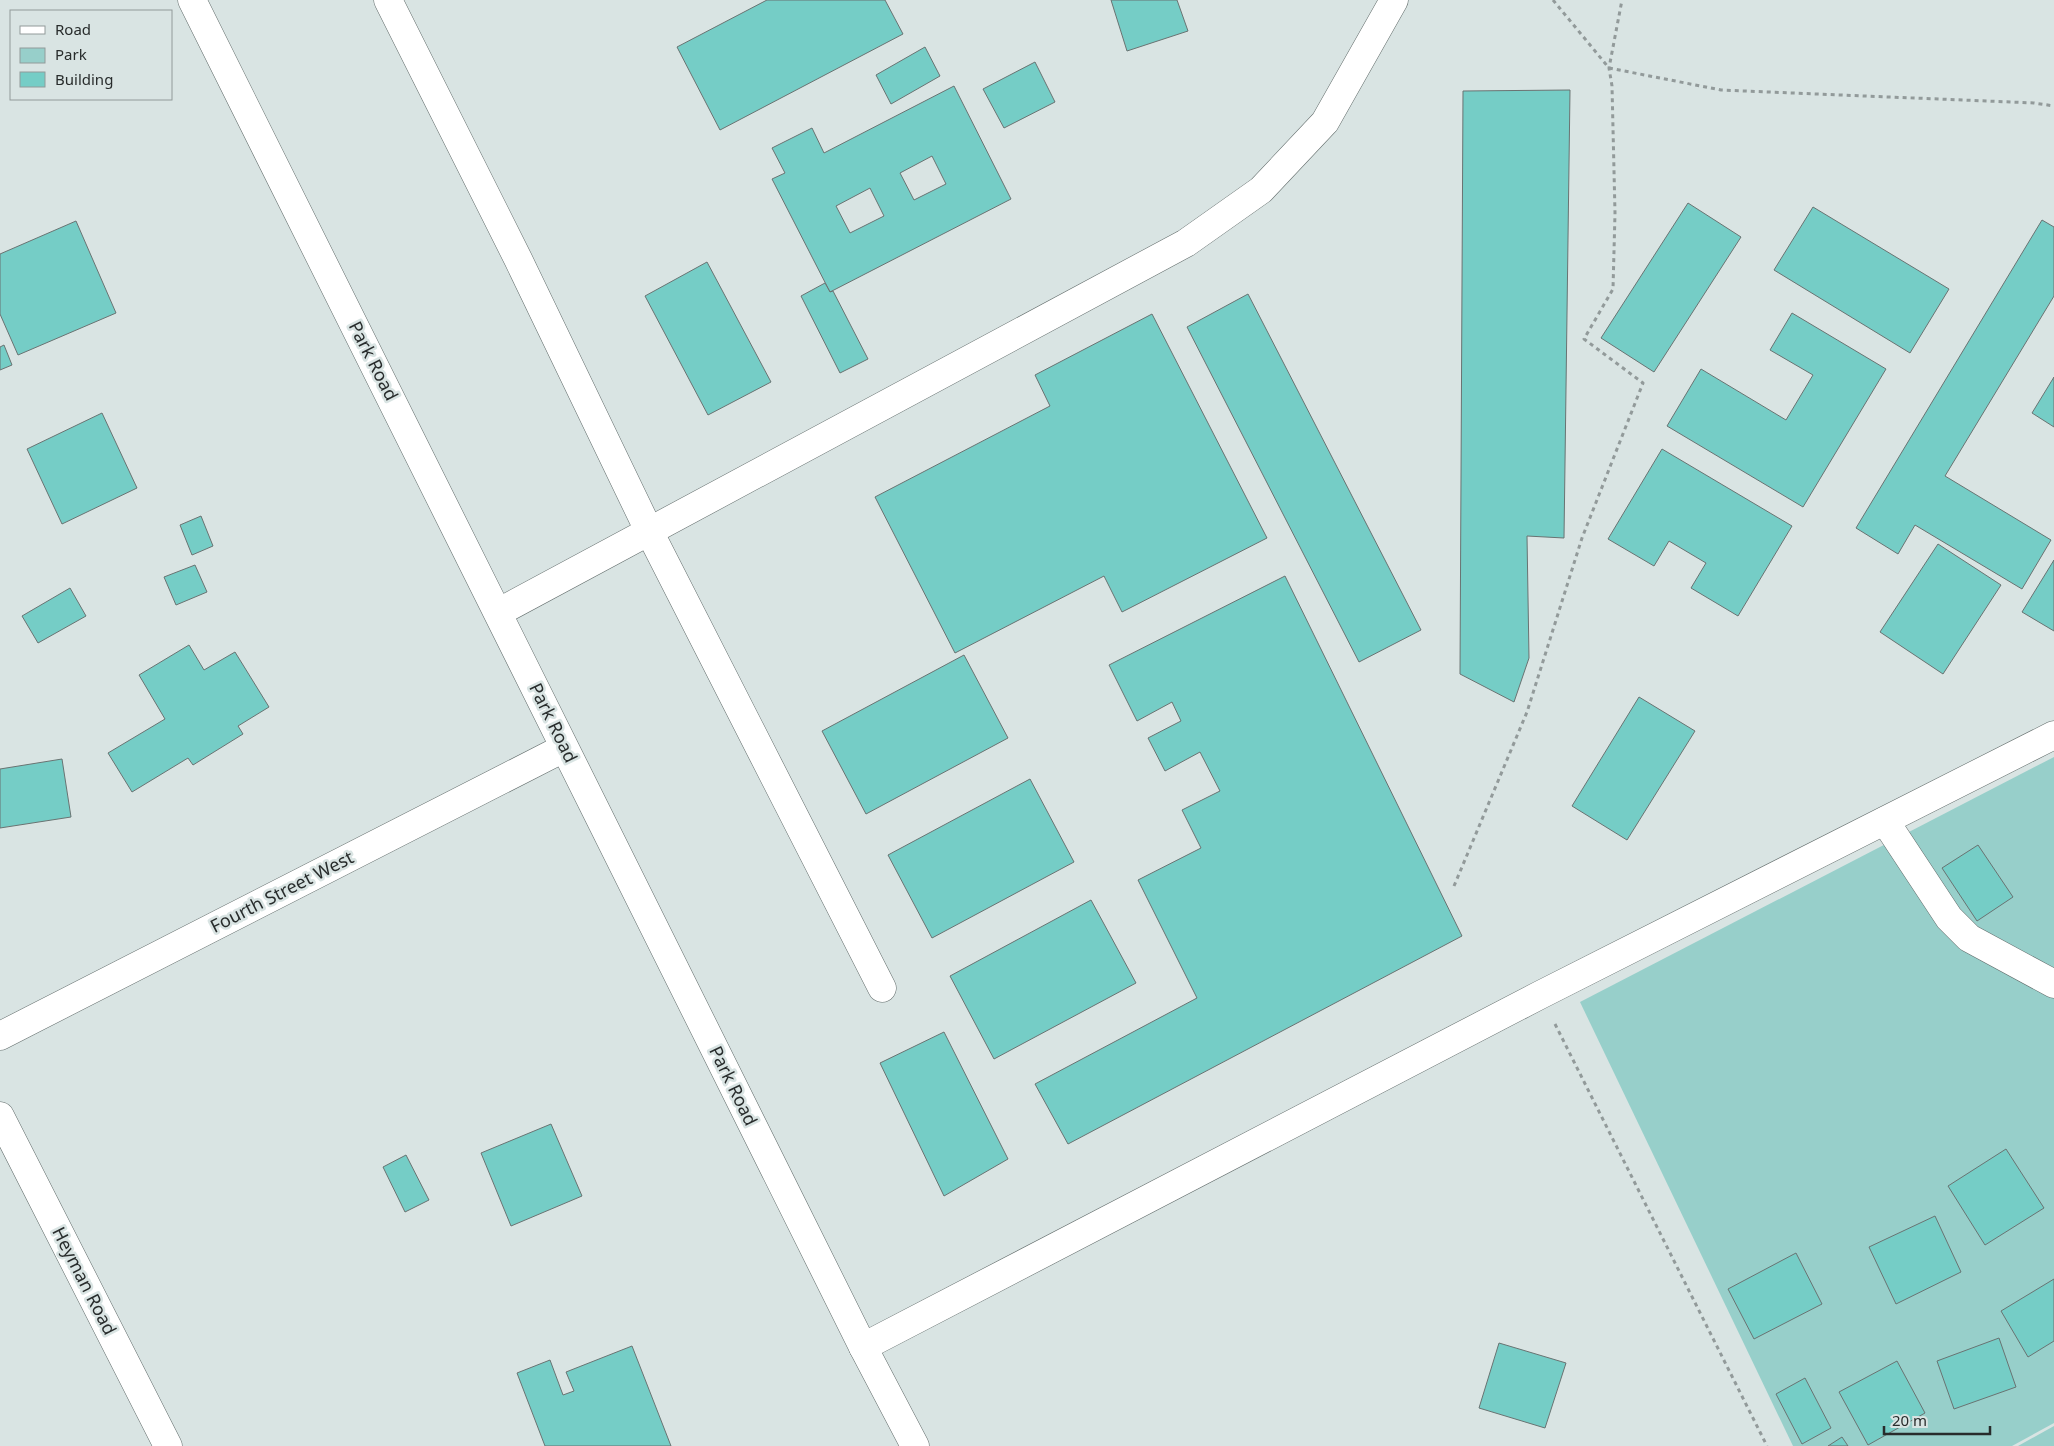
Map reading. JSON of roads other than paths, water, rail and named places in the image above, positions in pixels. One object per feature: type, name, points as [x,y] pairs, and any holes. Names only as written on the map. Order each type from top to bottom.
[{"type":"street","name":"Park Road","points":[[192,0],[499,612],[564,748],[863,1348],[915,1446]]},
{"type":"street","points":[[388,0],[518,259],[649,531],[882,988]]},
{"type":"street","points":[[499,612],[1186,243],[1261,190],[1325,122],[1394,0]]},
{"type":"street","points":[[863,1348],[1540,995],[2054,736]]},
{"type":"street","name":"Fourth Street West","points":[[0,1036],[564,748]]},
{"type":"street","points":[[1886,820],[1949,918],[1969,938],[2054,984]]},
{"type":"street","name":"Heyman Road","points":[[0,1116],[168,1446]]}]
